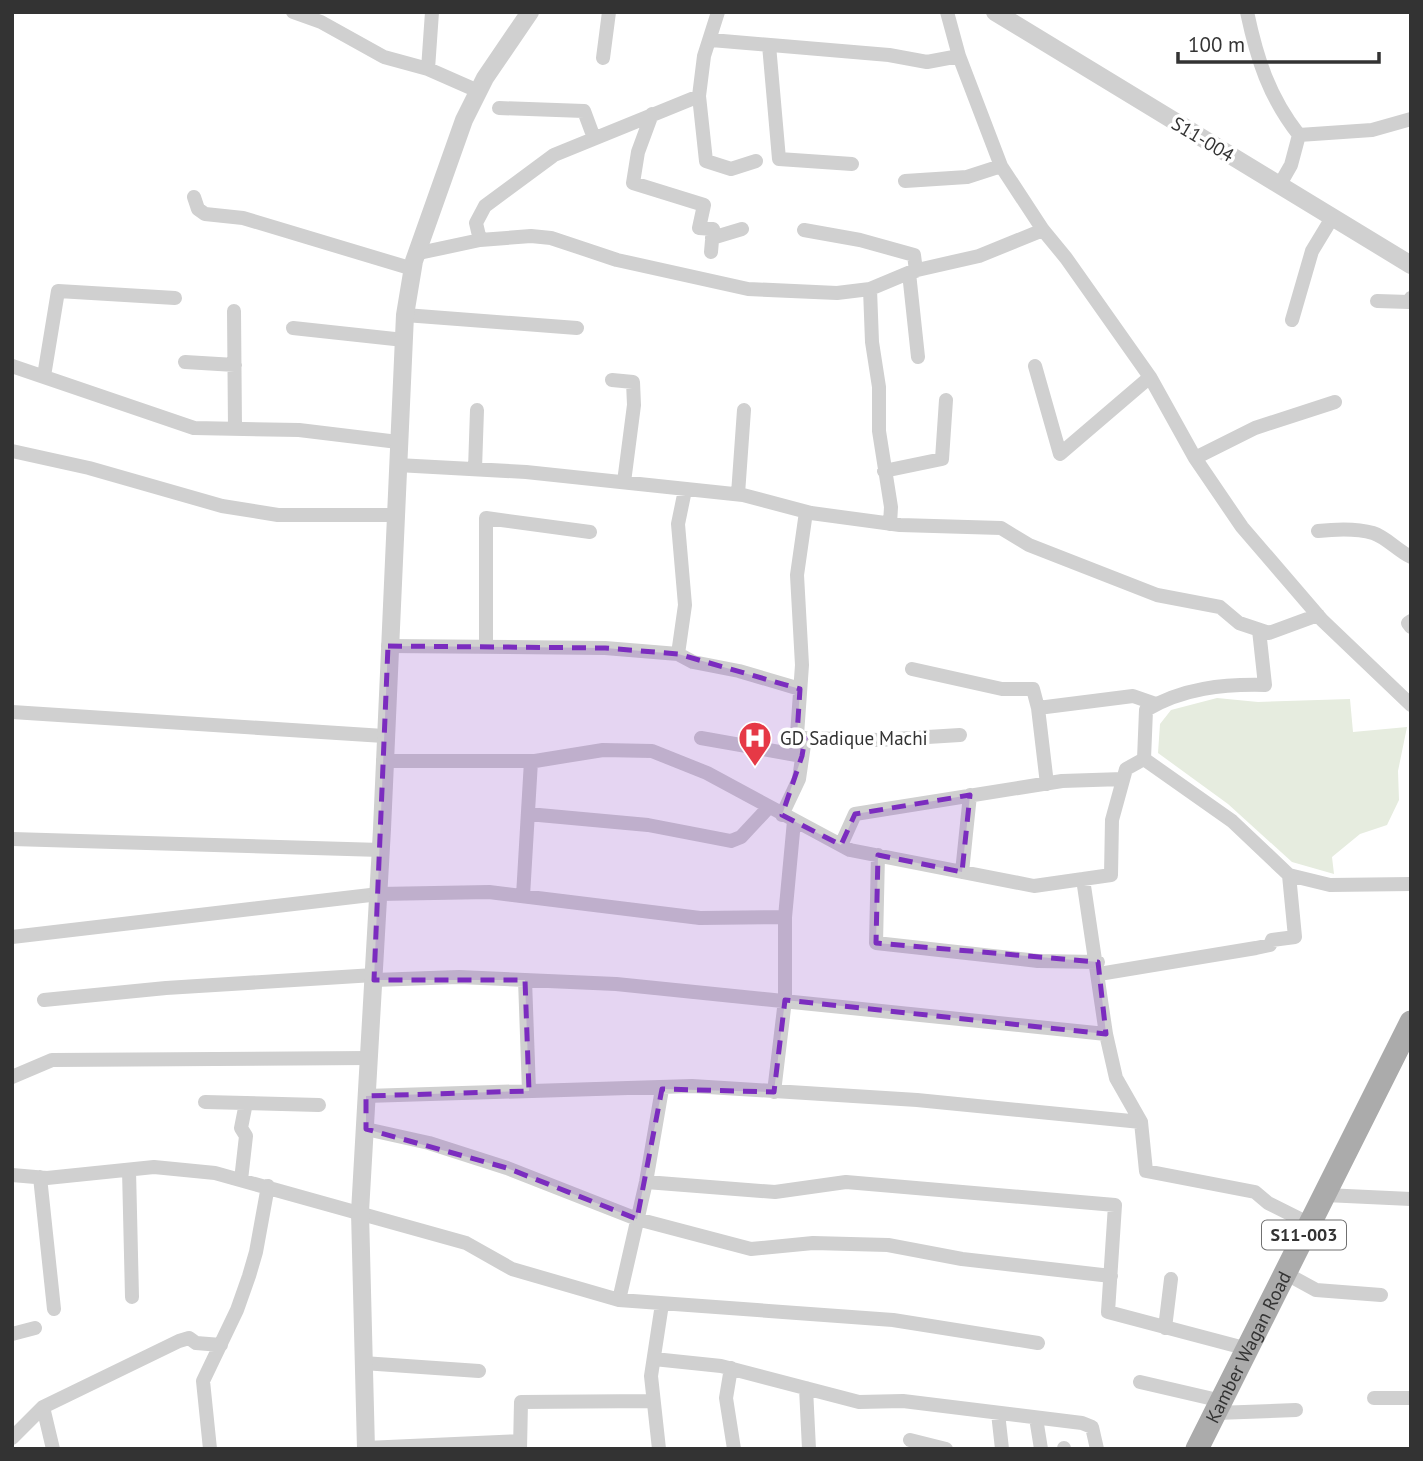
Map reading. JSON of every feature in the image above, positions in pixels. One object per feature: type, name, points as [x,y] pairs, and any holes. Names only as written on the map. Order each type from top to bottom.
[{"type":"main road","name":"Kamber Wagan Road","points":[[1197,1449],[1410,1029]]},
{"type":"street","points":[[293,12],[321,22],[384,57],[428,69],[478,91]]},
{"type":"street","points":[[428,69],[432,12]]},
{"type":"street","points":[[530,12],[478,91],[464,120],[416,261],[405,315],[388,646],[379,894],[360,1212],[366,1448],[520,1445],[521,1402],[652,1401]]},
{"type":"street","points":[[603,58],[609,12]]},
{"type":"street","points":[[718,12],[704,57],[699,96],[706,161],[731,169],[756,161]]},
{"type":"street","points":[[947,12],[959,56],[1001,166],[1043,230],[1150,377],[1195,458],[1242,527],[1318,615],[1411,705]]},
{"type":"street","name":"S11-004","points":[[995,12],[1411,265]]},
{"type":"street","points":[[1247,12],[1265,80],[1277,105],[1300,135]]},
{"type":"street","points":[[710,40],[890,55],[927,62],[959,56]]},
{"type":"street","points":[[769,45],[779,159],[852,164]]},
{"type":"street","points":[[480,240],[476,223],[485,206],[554,155],[699,96]]},
{"type":"street","points":[[499,108],[584,111],[594,138]]},
{"type":"street","points":[[653,114],[638,152],[633,183],[704,205],[699,228],[713,229],[711,245],[742,229]]},
{"type":"street","points":[[1300,135],[1372,130],[1411,119]]},
{"type":"street","points":[[1279,186],[1291,165],[1300,135]]},
{"type":"street","points":[[905,181],[967,177],[1001,166]]},
{"type":"street","points":[[194,197],[198,209],[205,214],[243,218],[416,261],[480,240],[531,236],[551,238],[617,260],[748,289],[837,293],[870,289],[912,272],[979,256],[1043,230]]},
{"type":"street","points":[[1292,320],[1312,251],[1332,218]]},
{"type":"street","points":[[804,230],[860,240],[914,255],[912,272],[918,357]]},
{"type":"street","points":[[870,289],[884,471],[891,507],[890,524]]},
{"type":"street","points":[[44,376],[58,290],[175,298]]},
{"type":"street","points":[[1377,301],[1409,302],[1411,298]]},
{"type":"street","points":[[234,311],[234,429]]},
{"type":"street","points":[[405,315],[577,328]]},
{"type":"street","points":[[293,328],[404,340]]},
{"type":"street","points":[[185,362],[234,365]]},
{"type":"street","points":[[12,366],[168,422],[194,428],[299,430],[398,442]]},
{"type":"street","points":[[1035,366],[1060,454],[1150,377]]},
{"type":"street","points":[[612,380],[632,382],[634,405],[624,482]]},
{"type":"street","points":[[884,471],[942,459],[946,400]]},
{"type":"street","points":[[1195,458],[1255,428],[1335,402]]},
{"type":"street","points":[[475,469],[477,410]]},
{"type":"street","points":[[738,494],[744,410]]},
{"type":"street","points":[[12,451],[89,468],[222,506],[278,515],[394,515]]},
{"type":"street","points":[[397,465],[475,469],[738,494],[806,512],[890,524],[1001,528],[1029,545],[1157,595],[1220,607],[1239,623],[1269,633],[1318,615]]},
{"type":"street","points":[[678,654],[685,605],[678,524],[685,489]]},
{"type":"street","points":[[806,512],[797,575],[802,665],[797,735],[804,738],[879,740],[960,735]]},
{"type":"street","points":[[486,647],[486,518],[590,532]]},
{"type":"street","points":[[1318,531],[1342,529],[1376,534],[1394,549],[1411,557]]},
{"type":"street","points":[[1411,621],[1408,624],[1411,627]]},
{"type":"street","points":[[1144,759],[1146,710],[1168,697],[1224,684],[1265,685],[1259,630]]},
{"type":"street","points":[[388,646],[605,648],[678,654],[692,662],[739,671],[800,689]]},
{"type":"street","points":[[912,669],[1002,689],[1033,689],[1038,708],[1046,784]]},
{"type":"street","points":[[1038,708],[1133,696],[1156,704]]},
{"type":"street","points":[[12,712],[384,736]]},
{"type":"street","points":[[701,738],[802,756]]},
{"type":"street","points":[[774,1092],[785,1000],[788,818],[799,779],[804,738]]},
{"type":"street","points":[[383,761],[531,761],[603,750],[652,751],[707,773],[841,845],[878,856],[1034,886],[1111,875],[1112,820],[1123,779],[1126,769],[1144,759]]},
{"type":"street","points":[[1144,759],[1232,821],[1289,875],[1330,885],[1411,884]]},
{"type":"street","points":[[523,896],[531,761]]},
{"type":"street","points":[[841,845],[855,814],[1046,784],[1123,779]]},
{"type":"street","points":[[961,873],[970,794]]},
{"type":"street","points":[[528,814],[648,825],[731,841],[741,837],[769,807]]},
{"type":"street","points":[[12,839],[381,850]]},
{"type":"street","points":[[878,856],[876,943],[1098,968],[1256,948],[1270,945],[1272,940],[1295,937],[1289,875]]},
{"type":"street","points":[[1083,879],[1106,1034],[1116,1078],[1141,1122],[1146,1171],[1255,1192],[1268,1203],[1310,1224]]},
{"type":"street","points":[[12,937],[379,894],[489,892],[700,918],[785,917]]},
{"type":"street","points":[[44,1000],[166,988],[374,977],[459,977],[616,984],[1106,1034]]},
{"type":"street","points":[[525,980],[529,1091]]},
{"type":"street","points":[[12,1077],[52,1060],[369,1058]]},
{"type":"street","points":[[366,1096],[692,1086],[917,1100],[1141,1122]]},
{"type":"street","points":[[619,1300],[646,1182],[662,1089]]},
{"type":"street","points":[[205,1102],[319,1105]]},
{"type":"street","points":[[241,1180],[246,1136],[241,1128],[246,1103]]},
{"type":"street","points":[[366,1129],[429,1143],[507,1168],[637,1219],[696,1237],[751,1249],[813,1243],[888,1245],[962,1259],[1111,1276]]},
{"type":"street","points":[[12,1175],[40,1177],[154,1167],[215,1173],[466,1244],[512,1269],[549,1282],[619,1300],[742,1307],[822,1317],[893,1320],[1038,1343]]},
{"type":"street","points":[[129,1170],[132,1297]]},
{"type":"street","points":[[40,1177],[54,1309]]},
{"type":"street","points":[[646,1182],[775,1192],[846,1182],[1115,1205],[1108,1312],[1248,1349]]},
{"type":"street","points":[[211,1449],[203,1381],[221,1345],[257,1252],[268,1186]]},
{"type":"street","points":[[1325,1195],[1411,1199]]},
{"type":"street","points":[[1285,1273],[1316,1290],[1381,1295]]},
{"type":"street","points":[[1165,1328],[1171,1279]]},
{"type":"street","points":[[659,1449],[652,1401],[654,1359],[662,1304]]},
{"type":"street","points":[[12,1334],[35,1328]]},
{"type":"street","points":[[12,1438],[43,1407],[179,1341],[189,1338],[196,1343],[221,1345]]},
{"type":"street","points":[[654,1359],[731,1368],[859,1402],[903,1401],[1092,1427],[1097,1449]]},
{"type":"street","points":[[363,1363],[479,1371]]},
{"type":"street","points":[[731,1368],[726,1398],[734,1449]]},
{"type":"street","points":[[1140,1382],[1219,1407],[1296,1410]]},
{"type":"street","points":[[806,1388],[809,1449]]},
{"type":"street","points":[[1374,1398],[1411,1398]]},
{"type":"street","points":[[43,1407],[53,1449]]},
{"type":"street","points":[[998,1413],[1002,1449]]},
{"type":"street","points":[[1036,1418],[1041,1449]]},
{"type":"street","points":[[910,1440],[946,1449]]},
{"type":"highlighted area","points":[[388,646],[605,648],[678,654],[800,689],[797,735],[805,738],[802,756],[782,815],[841,845],[855,814],[970,795],[962,872],[878,855],[876,943],[1098,962],[1106,1034],[785,1000],[774,1092],[662,1089],[637,1219],[507,1168],[366,1129],[366,1096],[529,1091],[525,980],[374,980]]},
{"type":"shaded area","points":[[1217,698],[1258,702],[1350,699],[1353,732],[1407,727],[1398,771],[1399,800],[1387,825],[1360,834],[1332,857],[1334,874],[1292,862],[1228,804],[1158,753],[1160,724],[1171,710]]},
{"type":"place","name":"GD Sadique Machi","points":[[755,768]]}]
